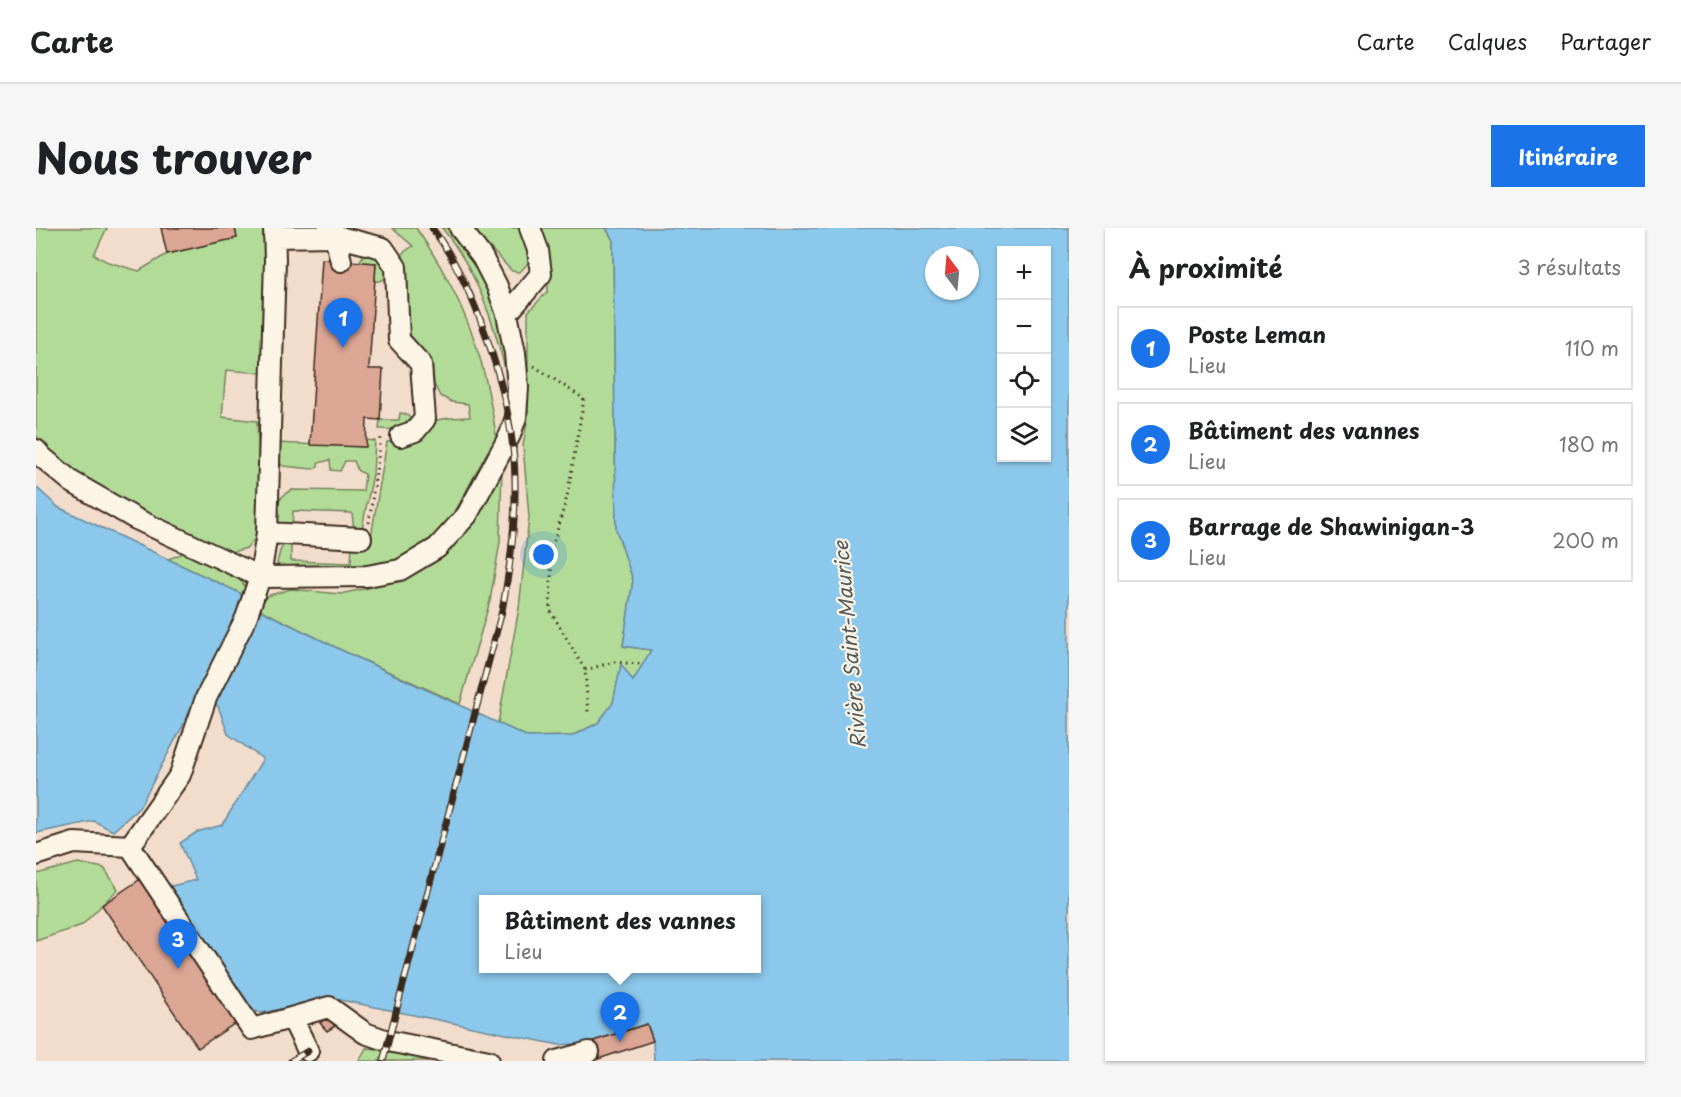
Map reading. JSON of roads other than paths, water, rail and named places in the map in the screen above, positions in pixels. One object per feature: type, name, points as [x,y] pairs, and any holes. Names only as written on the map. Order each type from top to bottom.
[{"type":"lane","points":[[36,450],[72,482],[126,514],[260,577],[367,576],[400,570],[437,548],[467,515],[510,435],[516,417],[515,353],[507,314],[497,286],[482,257],[460,228]]},
{"type":"lane","points":[[507,314],[540,274],[538,250],[530,228]]},
{"type":"lane","points":[[130,846],[180,775],[206,698],[246,618],[260,577],[267,533],[274,232],[331,232],[382,248],[396,267],[399,340],[421,364],[425,419],[415,431],[400,436]]},
{"type":"lane","points":[[331,232],[341,261]]},
{"type":"lane","points":[[267,533],[361,538]]},
{"type":"lane","points":[[36,855],[74,843],[130,846]]},
{"type":"lane","points":[[130,846],[252,1029],[329,1007],[364,1033],[388,1041],[489,1061]]},
{"type":"lane","points":[[292,1018],[308,1051]]},
{"type":"lane","points":[[557,1061],[589,1052]]},
{"type":"water","name":"Rivière Saint-Maurice","points":[[606,228],[1069,228],[1069,1061],[654,1061],[653,1041],[647,1024],[587,1043],[559,1045],[331,998],[262,1013],[249,1010],[159,889],[196,880],[180,843],[197,832],[222,825],[263,759],[228,734],[218,706],[197,699],[139,808],[113,831],[94,821],[36,833],[36,487],[58,507],[240,593],[246,603],[528,737],[572,736],[598,723],[613,703],[621,664],[633,681],[651,650],[623,646],[633,580],[616,529],[613,240]]},
{"type":"railway","points":[[383,1061],[502,611],[515,513],[513,450],[508,417],[490,348],[464,283],[449,253],[432,228]]},
{"type":"railway","points":[[291,1061],[308,1051]]},
{"type":"place","name":"Poste Leman","points":[[343,348]]},
{"type":"place","name":"Barrage de Shawinigan-3","points":[[178,969]]},
{"type":"place","name":"Bâtiment des vannes","points":[[620,1042]]}]
